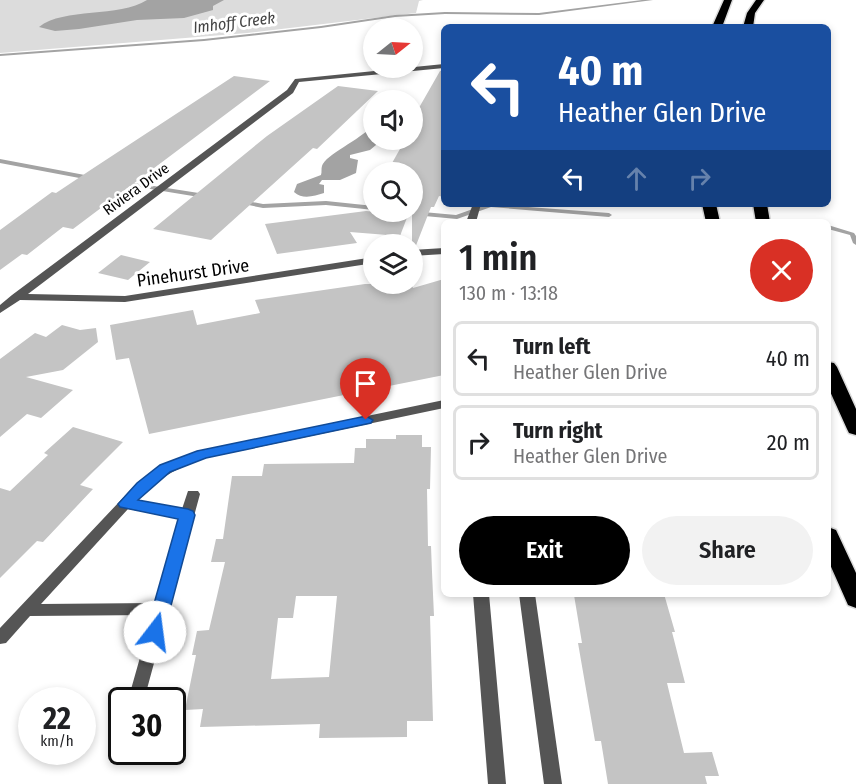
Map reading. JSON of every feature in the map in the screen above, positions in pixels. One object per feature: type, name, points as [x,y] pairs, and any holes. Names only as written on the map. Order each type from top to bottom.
[{"type":"highway","points":[[718,24],[727,2]]},
{"type":"highway","points":[[749,24],[751,14],[759,2]]},
{"type":"highway","points":[[831,374],[856,429]]},
{"type":"highway","points":[[831,542],[856,599]]},
{"type":"street","name":"Riviera Drive","points":[[0,310],[290,91],[297,80],[441,66]]},
{"type":"street","points":[[423,253],[441,251]]},
{"type":"street","name":"Pinehurst Drive","points":[[16,297],[125,299],[363,262]]},
{"type":"street","points":[[0,638],[142,486],[165,469],[203,454],[441,405]]},
{"type":"street","points":[[140,687],[193,494]]},
{"type":"street","points":[[126,504],[188,515]]},
{"type":"street","points":[[481,597],[497,784]]},
{"type":"street","points":[[527,597],[553,784]]},
{"type":"street","points":[[27,610],[161,609]]},
{"type":"shaded area","points":[[0,0],[423,0],[419,1],[416,13],[247,33],[0,53]]},
{"type":"shaded area","points":[[147,0],[224,0],[213,6],[213,10],[184,18],[137,20],[55,31],[39,27],[62,17],[122,9]]},
{"type":"shaded area","points":[[363,134],[363,150],[370,150],[350,155],[350,158],[358,160],[356,173],[340,180],[322,180],[319,184],[324,185],[324,193],[305,197],[294,192],[297,184],[321,175],[325,162]]},
{"type":"building","points":[[441,71],[441,196],[439,196],[434,207],[431,207],[420,234],[412,234],[412,222],[423,222],[423,162],[393,162],[399,150],[423,150],[423,101]]},
{"type":"building","points":[[234,76],[270,81],[73,229],[63,227],[27,255],[22,254],[0,270],[0,230],[52,192],[56,193]]},
{"type":"building","points":[[338,86],[370,90],[363,90],[363,105],[317,149],[313,148],[211,240],[153,229],[267,136]]},
{"type":"building","points":[[363,211],[363,222],[405,222],[401,234],[350,232],[357,243],[277,254],[265,224]]},
{"type":"building","points":[[121,255],[150,262],[128,280],[98,273]]},
{"type":"building","points":[[441,280],[441,376],[149,434],[129,358],[116,360],[110,325],[193,310],[197,325],[260,313],[255,300],[363,284],[363,294],[423,294],[423,285]]},
{"type":"building","points":[[62,325],[80,330],[96,328],[98,342],[63,370],[26,377],[73,390],[41,418],[27,414],[0,437],[0,359],[35,333],[46,337]]},
{"type":"building","points":[[73,427],[123,442],[80,485],[93,489],[43,542],[37,541],[0,578],[0,488],[10,491],[48,455],[44,453]]},
{"type":"building","points":[[396,435],[422,435],[422,447],[431,447],[430,489],[427,489],[428,546],[431,546],[434,616],[430,616],[433,721],[407,721],[407,737],[319,738],[320,724],[200,727],[203,709],[186,710],[196,655],[192,655],[197,631],[209,630],[225,562],[211,562],[216,539],[223,539],[232,476],[262,476],[264,464],[354,463],[355,448],[366,448],[366,439],[396,439]],"holes":[[[296,596],[337,596],[329,677],[271,679],[278,618],[293,618]]]},
{"type":"building","points":[[574,597],[665,597],[675,632],[672,632],[685,683],[667,683],[684,753],[712,752],[719,776],[705,776],[707,784],[608,784],[601,741],[595,741],[578,643],[582,643]]},
{"type":"waterway","name":"Imhoff Creek","points":[[0,55],[204,40],[395,16],[445,13],[539,14],[651,0]]},
{"type":"waterway","points":[[0,161],[90,178]]},
{"type":"waterway","points":[[122,183],[205,196]]},
{"type":"waterway","points":[[241,202],[263,206],[326,203],[363,207]]},
{"type":"waterway","points":[[423,214],[457,217],[484,207]]},
{"type":"waterway","points":[[514,207],[609,215]]},
{"type":"waterway","points":[[831,228],[852,234],[856,243]]},
{"type":"route","points":[[155,632],[188,515],[126,504],[142,486],[180,461],[203,454],[366,420]]}]
